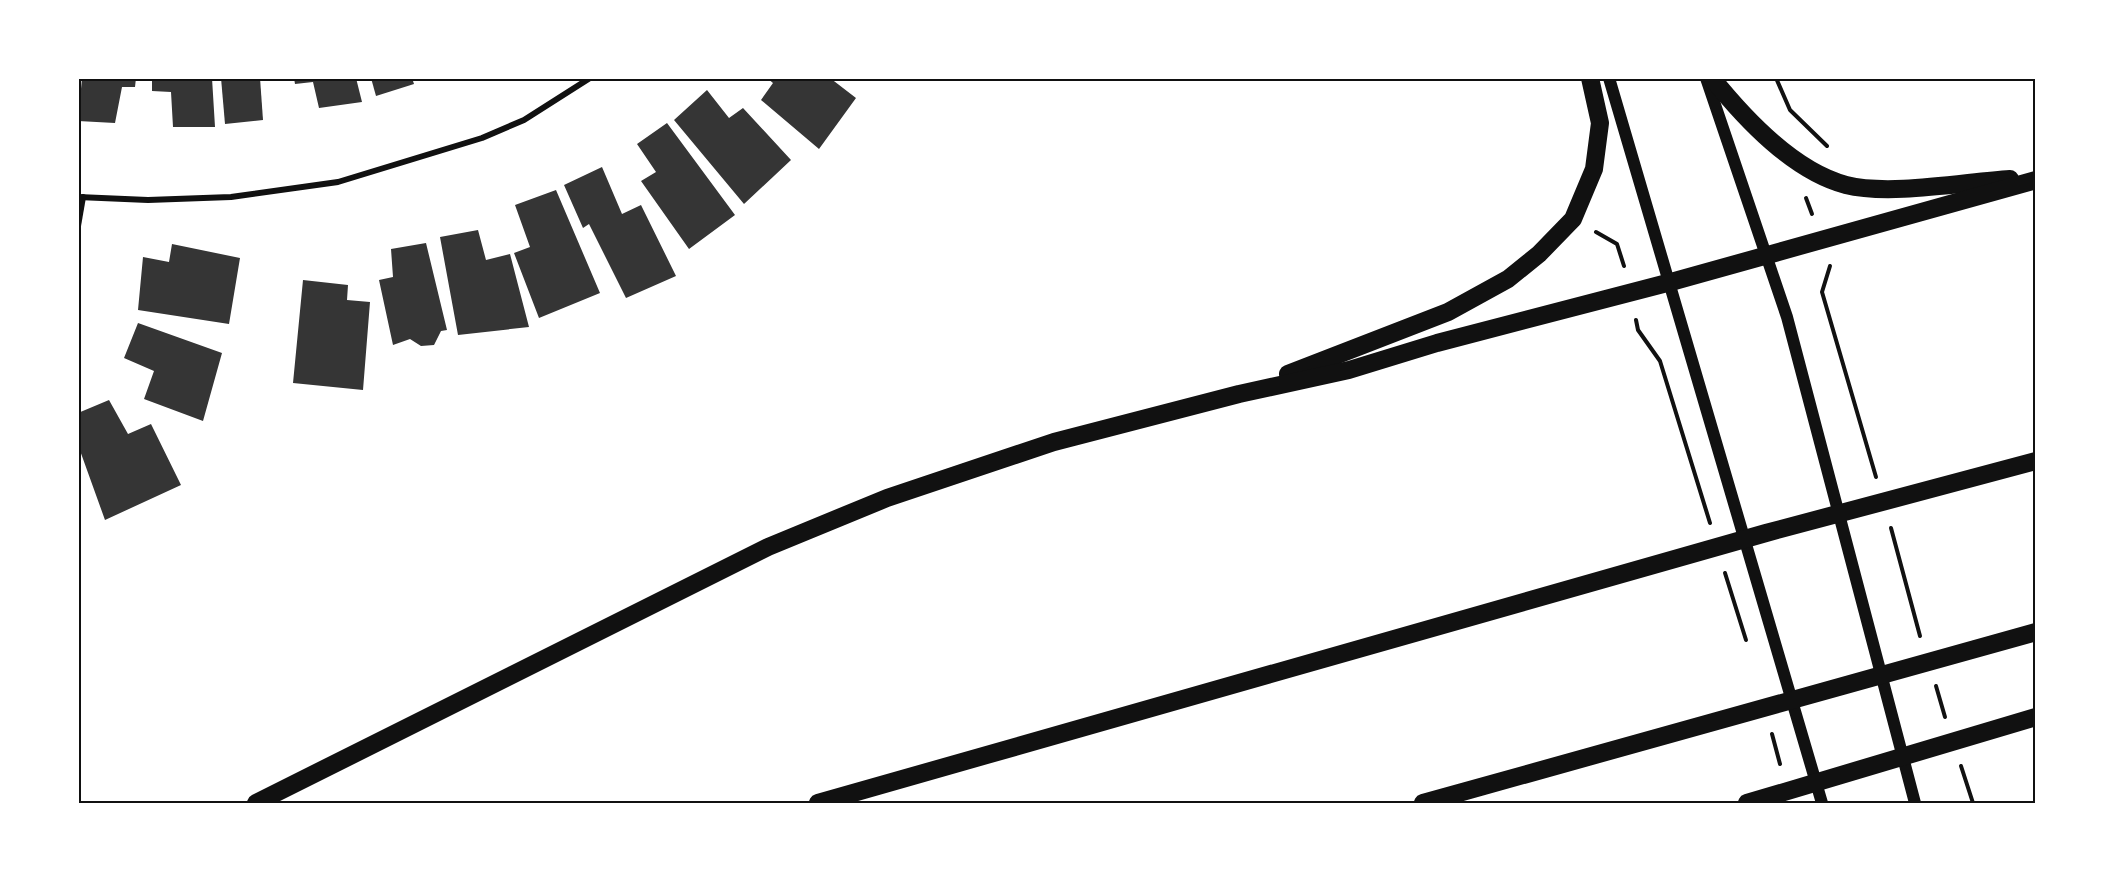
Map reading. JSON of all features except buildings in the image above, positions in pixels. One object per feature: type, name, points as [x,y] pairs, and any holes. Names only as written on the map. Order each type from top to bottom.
[{"type":"highway","points":[[1239,394],[1448,312],[1508,279],[1539,254],[1573,219],[1594,169],[1600,123],[1590,78]]},
{"type":"highway","points":[[1712,78],[1775,147],[1846,185],[1890,188],[2036,178]]},
{"type":"highway","points":[[256,803],[768,547],[887,498],[1043,446],[1239,394],[1349,370],[1437,343],[1671,282],[2036,178]]},
{"type":"highway","points":[[818,803],[1766,533],[2036,461]]},
{"type":"highway","points":[[1423,803],[2036,632]]},
{"type":"highway","points":[[1747,803],[2036,717]]},
{"type":"main road","points":[[1609,78],[1651,225],[1689,342],[1822,803]]},
{"type":"main road","points":[[1706,78],[1787,317],[1915,803]]},
{"type":"street","points":[[78,226],[81,197],[148,200],[231,197],[338,182],[482,138],[524,120],[590,78]]},
{"type":"path","points":[[1776,78],[1790,110],[1829,147]]},
{"type":"path","points":[[1830,269],[1822,292],[1872,464]]},
{"type":"path","points":[[1692,460],[1711,527]]},
{"type":"path","points":[[1892,533],[1912,610]]},
{"type":"path","points":[[1725,572],[1749,650]]},
{"type":"path","points":[[1966,779],[1973,803]]}]
